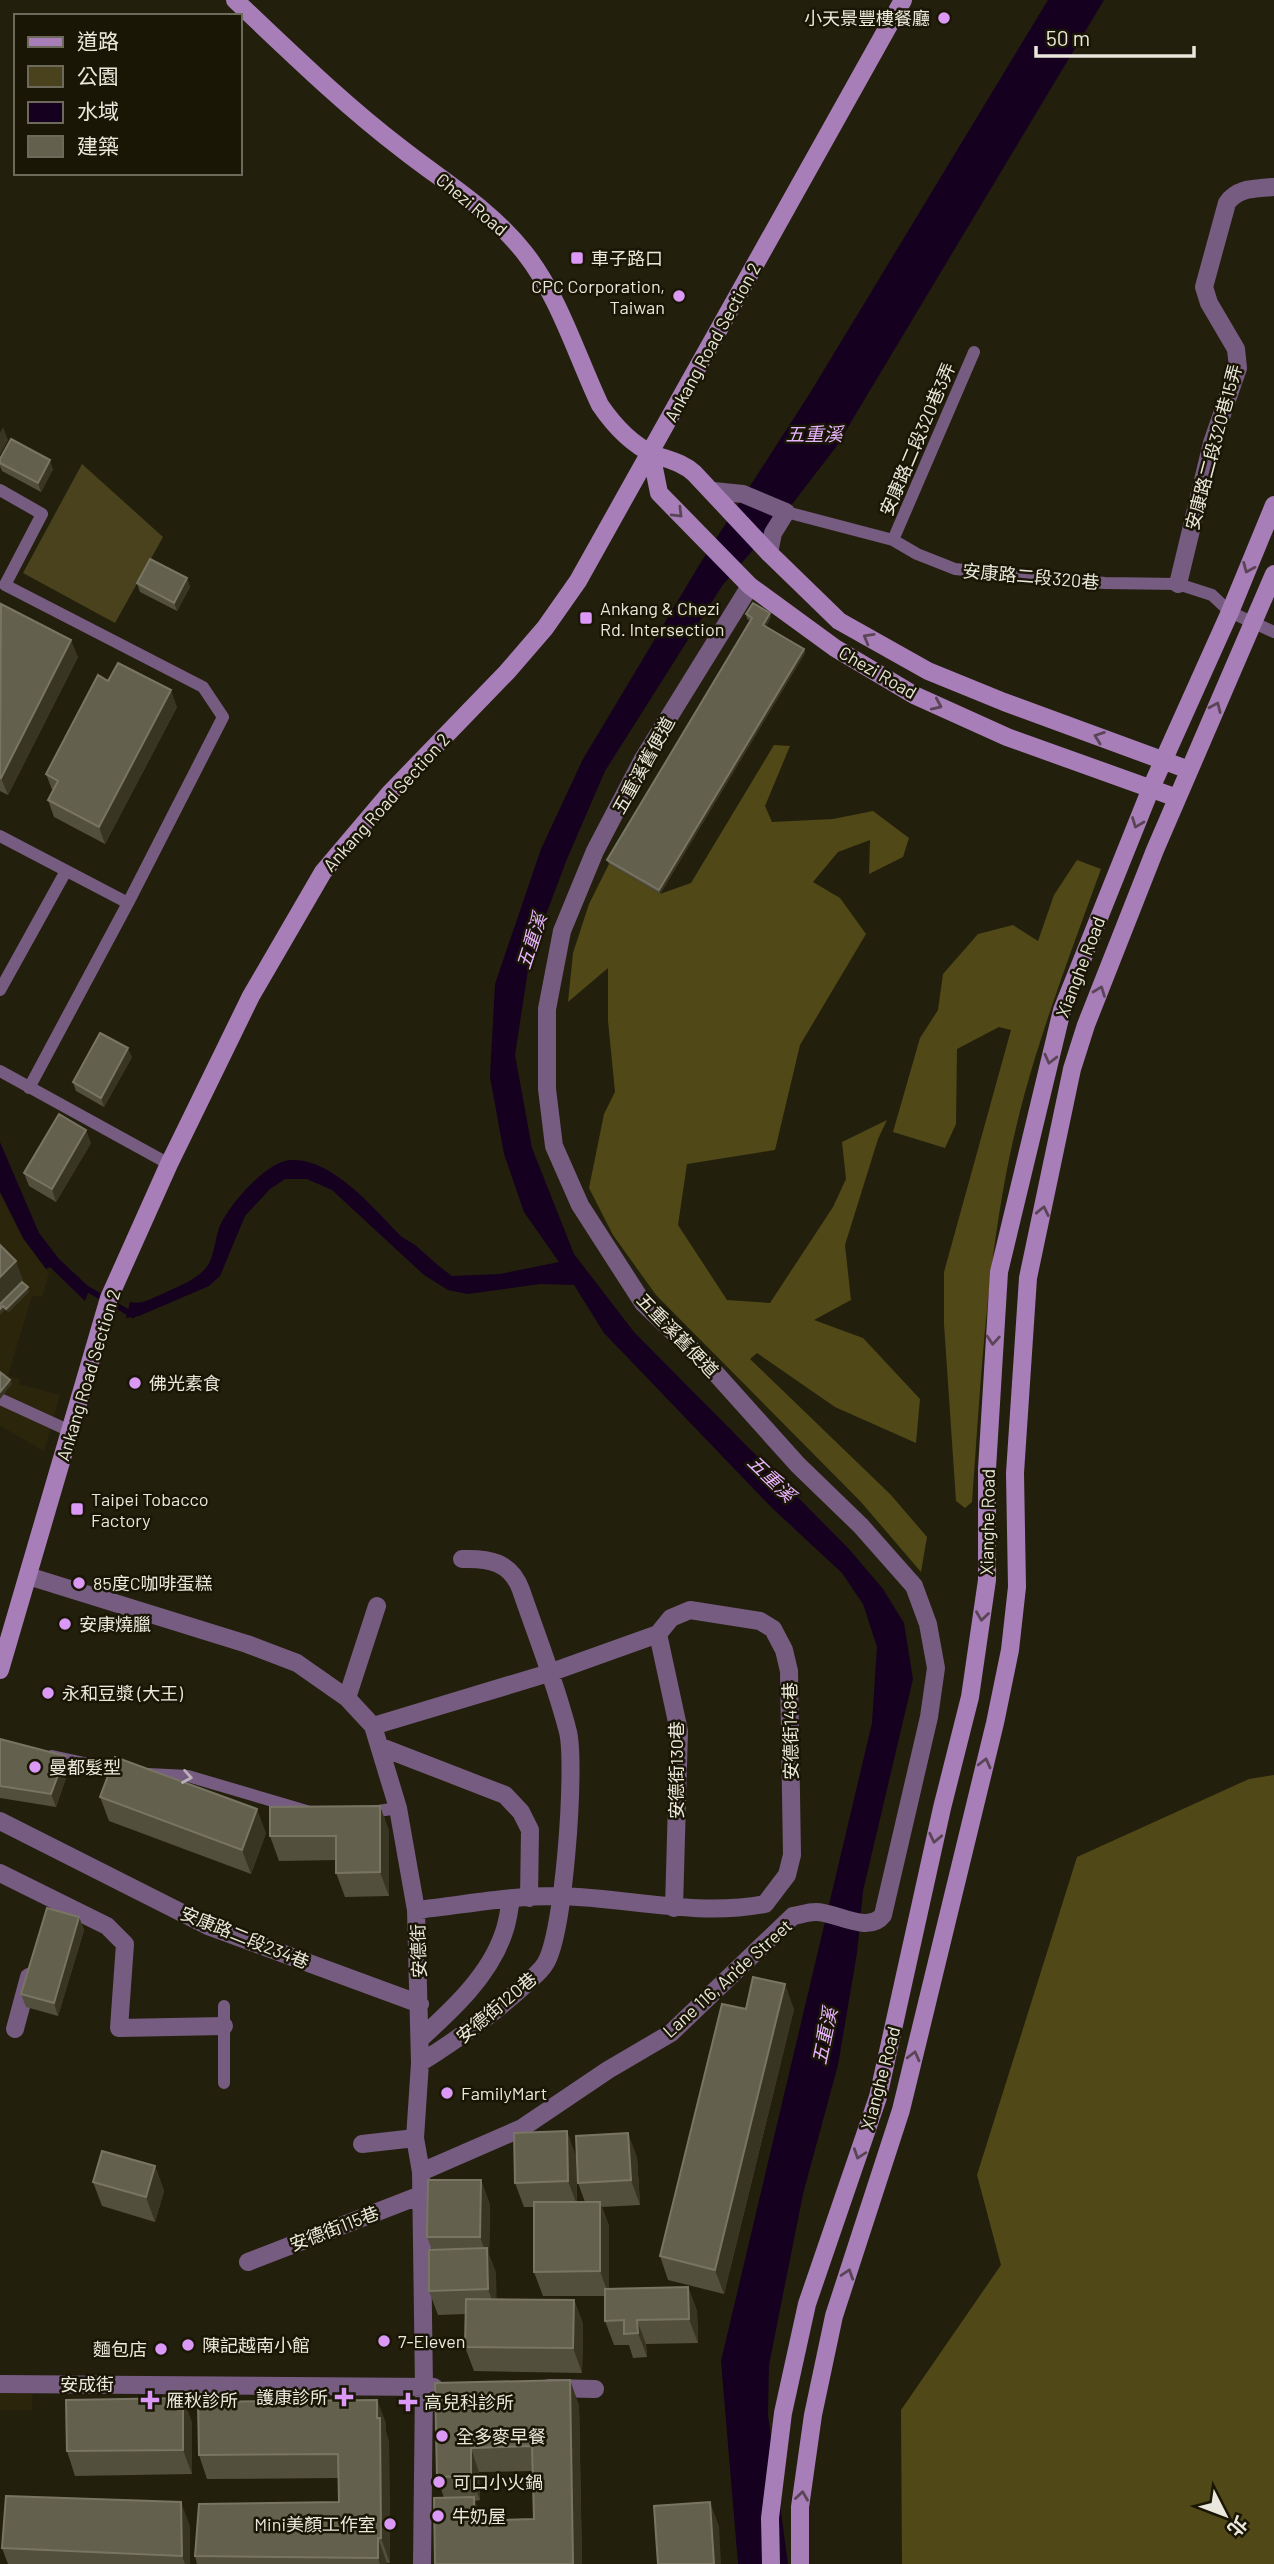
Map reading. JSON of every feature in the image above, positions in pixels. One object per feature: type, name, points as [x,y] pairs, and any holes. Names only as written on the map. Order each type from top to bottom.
[{"type":"main road","name":"Chezi Road","points":[[235,0],[311,72],[401,149],[506,230],[527,255],[545,286],[600,405],[612,422],[651,453],[685,464],[769,554],[839,621],[928,671],[1189,770]]},
{"type":"main road","name":"Ankang Road Section 2","points":[[0,1670],[109,1298],[169,1164],[251,996],[323,872],[389,794],[507,672],[545,628],[578,582],[903,0]]},
{"type":"main road","name":"Chezi Road","points":[[651,453],[659,494],[750,586],[835,648],[914,695],[1007,737],[1177,798]]},
{"type":"main road","name":"Xianghe Road","points":[[771,2564],[770,2518],[783,2413],[807,2304],[878,2097],[942,1808],[970,1698],[987,1580],[987,1469],[999,1272],[1062,1010],[1151,788],[1274,505]]},
{"type":"main road","name":"Xianghe Road","points":[[800,2564],[800,2507],[813,2415],[834,2316],[901,2110],[995,1723],[1010,1650],[1017,1587],[1015,1473],[1028,1278],[1072,1069],[1086,1025],[1177,798],[1274,574]]},
{"type":"street","name":"安康路二段320巷15弄","points":[[1178,584],[1212,443],[1238,368],[1236,349],[1209,303],[1204,287],[1227,203],[1232,196],[1242,191],[1273,187]]},
{"type":"street","name":"安康路二段320巷","points":[[713,491],[743,494],[786,512]]},
{"type":"street","points":[[769,554],[775,526],[786,512]]},
{"type":"street","name":"五重溪舊便道","points":[[750,586],[643,759],[595,851],[562,931],[547,1009],[547,1089],[554,1146],[580,1205],[643,1303],[710,1367],[798,1465],[914,1586],[928,1624],[936,1668],[929,1717],[883,1915],[879,1921],[868,1924],[816,1912]]},
{"type":"street","name":"安德街120巷","points":[[420,2063],[463,2036],[545,1966],[554,1947],[566,1864],[569,1734],[549,1673],[516,1577],[500,1563],[462,1559]]},
{"type":"street","name":"安德街","points":[[28,1576],[247,1644],[297,1663],[347,1698],[373,1726],[398,1808],[416,1910],[420,2063],[415,2138],[421,2172],[424,2387],[422,2564]]},
{"type":"street","points":[[347,1698],[377,1606]]},
{"type":"street","name":"安德街148巷","points":[[373,1726],[549,1673],[658,1634],[671,1618],[690,1610],[760,1621],[774,1629],[784,1650],[789,1671],[792,1855],[787,1875],[765,1905],[745,1908],[674,1908],[561,1896],[416,1910]]},
{"type":"street","name":"安德街130巷","points":[[658,1634],[679,1731],[674,1908]]},
{"type":"street","points":[[381,1747],[505,1795],[521,1812],[530,1830],[520,1899],[489,1965],[453,2009],[420,2039]]},
{"type":"street","name":"安康路二段234巷","points":[[0,1821],[208,1926],[420,2004]]},
{"type":"street","points":[[0,1873],[49,1903],[107,1926],[125,1944],[119,2028],[224,2026]]},
{"type":"street","name":"Lane 116, An'de Street","points":[[421,2172],[522,2128],[608,2070],[671,2032],[793,1916],[816,1912]]},
{"type":"street","points":[[15,2029],[33,1963]]},
{"type":"street","points":[[362,2144],[415,2138]]},
{"type":"street","name":"安德街115巷","points":[[248,2262],[421,2195]]},
{"type":"street","name":"安成街","points":[[0,2384],[450,2387]]},
{"type":"street","points":[[529,2388],[594,2389]]},
{"type":"lane","name":"安康路二段320巷3弄","points":[[893,540],[974,352]]},
{"type":"lane","points":[[0,490],[43,514],[3,589],[203,687],[223,717],[30,1088]]},
{"type":"lane","name":"安康路二段320巷","points":[[786,512],[893,540],[917,554],[955,569],[1105,583],[1178,584],[1212,595],[1230,611],[1274,632]]},
{"type":"lane","points":[[0,836],[128,903]]},
{"type":"lane","points":[[0,990],[66,871]]},
{"type":"lane","points":[[0,1071],[169,1164]]},
{"type":"lane","points":[[0,1399],[71,1431]]},
{"type":"lane","points":[[37,1753],[125,1772],[188,1776],[317,1814]]},
{"type":"lane","points":[[357,1814],[398,1808]]},
{"type":"lane","points":[[224,2006],[224,2083]]},
{"type":"shaded area","points":[[774,745],[790,746],[765,806],[772,822],[833,819],[873,811],[909,838],[903,857],[869,874],[870,840],[838,852],[813,882],[840,898],[866,934],[800,1045],[775,1150],[687,1164],[678,1225],[727,1300],[770,1303],[833,1207],[846,1179],[842,1142],[887,1120],[878,1139],[845,1245],[851,1300],[814,1320],[863,1338],[920,1399],[916,1443],[835,1407],[757,1353],[750,1359],[891,1495],[927,1537],[921,1572],[861,1502],[656,1295],[613,1235],[589,1188],[604,1114],[615,1092],[608,1021],[608,968],[568,1002],[573,953],[589,904],[609,864],[660,894],[691,883]]},
{"type":"shaded area","points":[[1077,860],[1101,869],[1041,1039],[1012,1146],[988,1298],[972,1502],[965,1508],[956,1501],[944,1324],[944,1272],[1011,1030],[999,1027],[957,1049],[956,1124],[945,1148],[893,1132],[920,1038],[938,1010],[943,974],[978,934],[1013,925],[1038,941],[1054,895]]},
{"type":"shaded area","points":[[0,1192],[23,1238],[49,1273],[42,1297],[32,1296],[8,1375],[19,1379],[19,1384],[60,1395],[44,1451],[0,1426]]},
{"type":"shaded area","points":[[1274,1775],[1274,2564],[902,2564],[901,2410],[1001,2265],[977,2175],[1077,1857],[1249,1779]]},
{"type":"shaded area","points":[[0,2389],[33,2389],[32,2410],[0,2410]]},
{"type":"green space","points":[[82,464],[163,537],[115,623],[23,573]]},
{"type":"water","name":"五重溪","points":[[1048,0],[1104,0],[836,447],[793,503],[722,586],[605,771],[567,859],[530,957],[515,1055],[532,1148],[574,1254],[634,1332],[849,1549],[883,1589],[904,1623],[913,1679],[863,1891],[857,1953],[838,2065],[803,2194],[769,2365],[768,2415],[788,2564],[738,2564],[721,2361],[872,1723],[877,1647],[863,1604],[842,1573],[771,1507],[604,1333],[574,1285],[540,1284],[468,1294],[448,1290],[424,1275],[332,1190],[307,1179],[285,1179],[270,1189],[245,1216],[220,1276],[209,1286],[139,1316],[126,1318],[130,1302],[149,1300],[202,1272],[211,1259],[219,1228],[239,1197],[270,1168],[291,1160],[322,1167],[337,1176],[366,1200],[402,1237],[452,1276],[500,1274],[559,1262],[524,1212],[504,1154],[490,1077],[495,984],[541,849],[583,759],[701,562],[810,393]]},
{"type":"water","points":[[0,1142],[39,1233],[59,1259],[90,1288],[85,1301],[50,1267],[46,1269],[23,1238],[0,1192]]},
{"type":"building","points":[[11,439],[50,460],[38,483],[0,463]]},
{"type":"building","points":[[150,559],[187,578],[174,603],[137,583]]},
{"type":"building","points":[[753,603],[770,613],[763,625],[804,649],[659,890],[607,860],[752,618],[746,614]]},
{"type":"building","points":[[1,604],[71,640],[1,778],[0,777]]},
{"type":"building","points":[[118,663],[171,690],[99,827],[48,800],[58,781],[46,774],[98,675],[108,681]]},
{"type":"building","points":[[100,1033],[128,1048],[101,1098],[73,1082]]},
{"type":"building","points":[[59,1114],[86,1130],[52,1189],[24,1173]]},
{"type":"building","points":[[0,1245],[16,1261],[0,1277]]},
{"type":"building","points":[[22,1282],[28,1287],[6,1309],[3,1306],[0,1309],[0,1304]]},
{"type":"building","points":[[0,1372],[10,1380],[0,1392]]},
{"type":"building","points":[[0,1739],[65,1756],[51,1794],[0,1786]]},
{"type":"building","points":[[115,1757],[257,1809],[242,1850],[100,1797]]},
{"type":"building","points":[[380,1806],[380,1872],[336,1873],[336,1836],[270,1836],[270,1807]]},
{"type":"building","points":[[47,1908],[79,1917],[54,2003],[21,1994]]},
{"type":"building","points":[[753,1977],[785,1984],[715,2270],[660,2256],[722,2004],[746,2009]]},
{"type":"building","points":[[567,2131],[568,2181],[515,2183],[514,2133]]},
{"type":"building","points":[[628,2133],[631,2180],[578,2183],[576,2136]]},
{"type":"building","points":[[102,2151],[155,2166],[146,2197],[93,2182]]},
{"type":"building","points":[[428,2180],[481,2180],[480,2237],[427,2237]]},
{"type":"building","points":[[534,2202],[600,2202],[600,2271],[534,2272]]},
{"type":"building","points":[[487,2248],[488,2289],[429,2291],[429,2250]]},
{"type":"building","points":[[688,2287],[689,2319],[637,2320],[638,2333],[624,2334],[624,2320],[605,2321],[605,2289]]},
{"type":"building","points":[[466,2299],[574,2300],[573,2348],[465,2347]]},
{"type":"building","points":[[570,2380],[573,2564],[435,2564],[434,2498],[474,2497],[474,2521],[534,2519],[532,2446],[471,2448],[471,2476],[437,2477],[435,2383]]},
{"type":"building","points":[[183,2398],[183,2450],[67,2451],[66,2400]]},
{"type":"building","points":[[377,2400],[377,2418],[380,2418],[381,2538],[378,2538],[378,2558],[195,2556],[199,2504],[339,2502],[338,2454],[199,2455],[198,2402]]},
{"type":"building","points":[[6,2496],[181,2502],[182,2556],[2,2548]]},
{"type":"building","points":[[710,2502],[714,2564],[658,2564],[654,2506]]},
{"type":"waterway","points":[[82,1286],[133,1315]]},
{"type":"place","name":"小天景豐樓餐廳","points":[[944,18]]},
{"type":"place","name":"車子路口","points":[[577,258]]},
{"type":"place","name":"CPC Corporation, Taiwan","points":[[679,296]]},
{"type":"place","name":"Ankang & Chezi Rd. Intersection","points":[[586,618]]},
{"type":"place","name":"佛光素食","points":[[135,1383]]},
{"type":"place","name":"Taipei Tobacco Factory","points":[[77,1509]]},
{"type":"place","name":"85度C咖啡蛋糕","points":[[79,1583]]},
{"type":"place","name":"安康燒臘","points":[[65,1624]]},
{"type":"place","name":"永和豆漿 (大王)","points":[[48,1693]]},
{"type":"place","name":"曼都髮型","points":[[35,1767]]},
{"type":"place","name":"FamilyMart","points":[[447,2093]]},
{"type":"place","name":"7-Eleven","points":[[384,2341]]},
{"type":"place","name":"陳記越南小館","points":[[188,2345]]},
{"type":"place","name":"麵包店","points":[[161,2349]]},
{"type":"place","name":"護康診所","points":[[344,2397]]},
{"type":"place","name":"雁秋診所","points":[[150,2400]]},
{"type":"place","name":"高兒科診所","points":[[408,2402]]},
{"type":"place","name":"全多麥早餐","points":[[442,2436]]},
{"type":"place","name":"可口小火鍋","points":[[439,2482]]},
{"type":"place","name":"牛奶屋","points":[[438,2516]]},
{"type":"place","name":"Mini美顏工作室","points":[[390,2524]]}]
